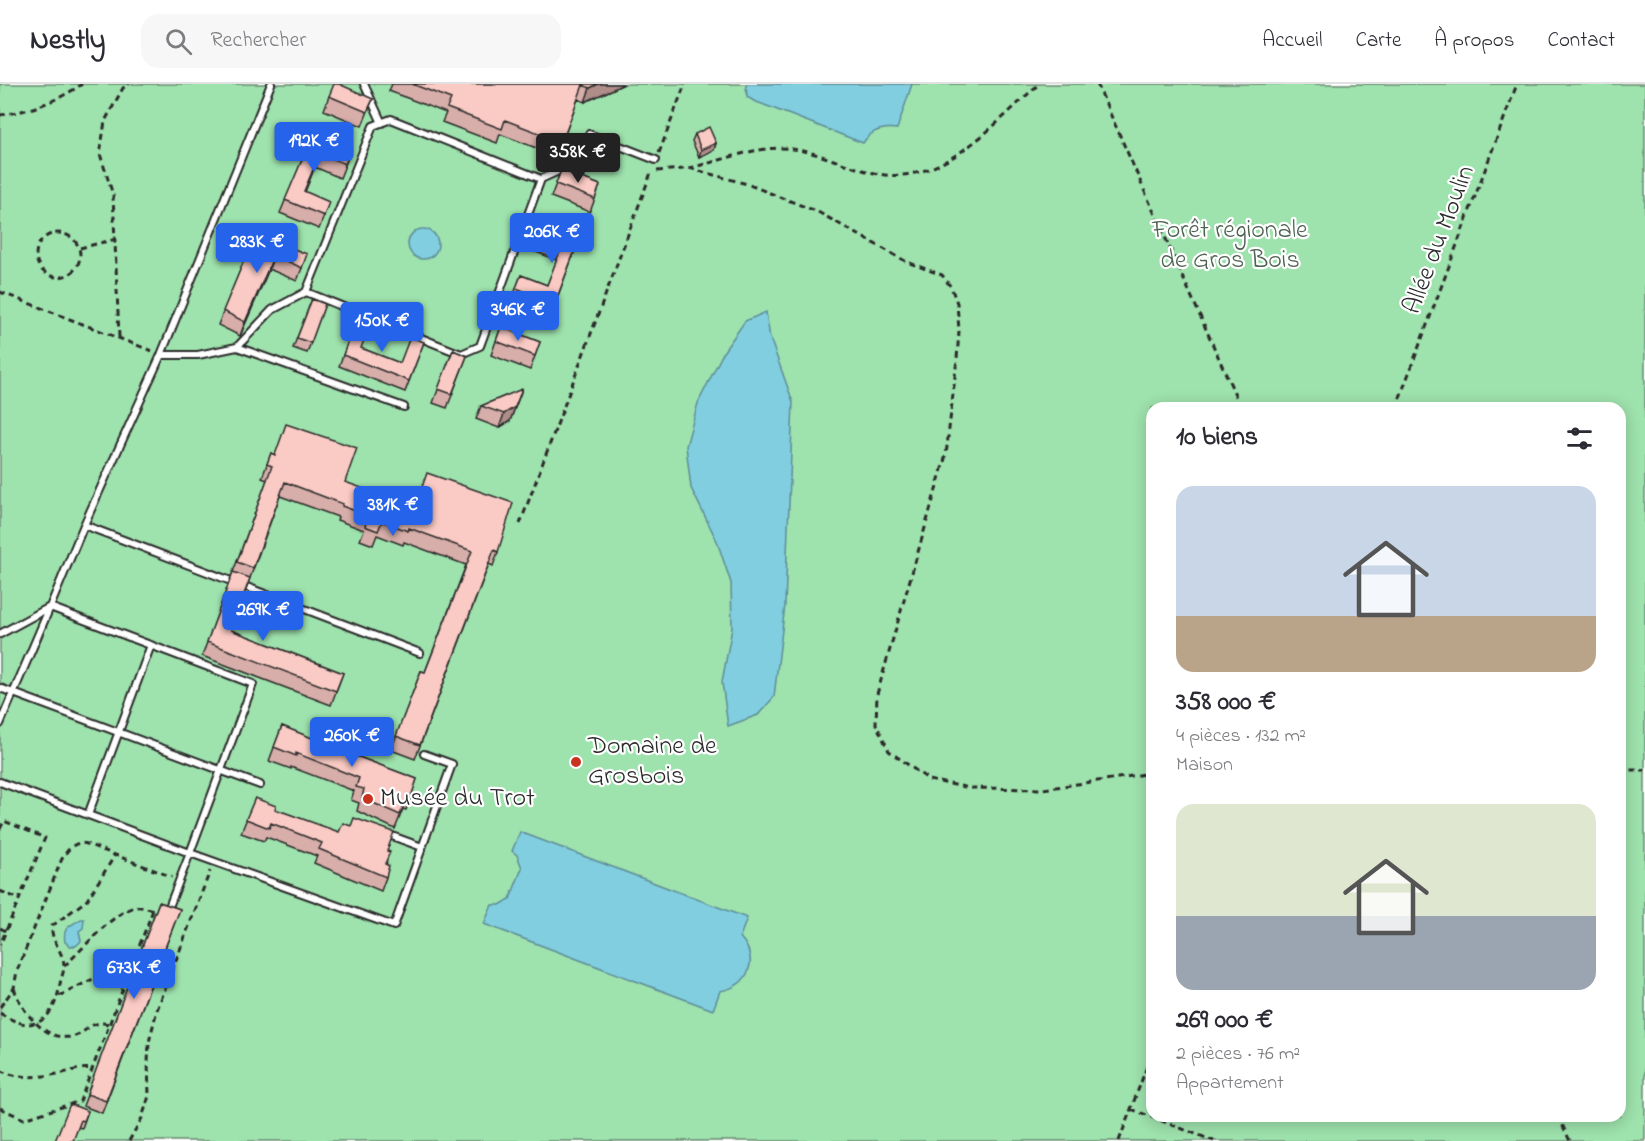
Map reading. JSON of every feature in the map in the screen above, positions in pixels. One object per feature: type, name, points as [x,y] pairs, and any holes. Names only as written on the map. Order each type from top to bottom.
[{"type":"lane","points":[[0,724],[84,525],[161,355],[271,84]]},
{"type":"lane","points":[[364,84],[382,123]]},
{"type":"lane","points":[[237,346],[272,310],[306,292],[373,126],[391,119],[541,179]]},
{"type":"lane","points":[[306,292],[462,354],[480,346],[541,179],[576,163],[589,134],[656,160]]},
{"type":"lane","points":[[161,355],[198,355],[237,346],[404,406]]},
{"type":"lane","points":[[84,525],[420,653]]},
{"type":"lane","points":[[0,634],[50,607],[253,684],[166,914]]},
{"type":"lane","points":[[88,815],[151,645]]},
{"type":"lane","points":[[0,688],[260,786]]},
{"type":"lane","points":[[0,782],[394,927],[452,764],[424,754]]},
{"type":"lane","points":[[392,836],[423,847]]},
{"type":"path","points":[[0,115],[27,110],[52,101],[82,84]]},
{"type":"path","points":[[119,337],[113,195],[100,154],[105,121],[122,86],[129,84]]},
{"type":"path","points":[[520,524],[685,84]]},
{"type":"path","points":[[652,172],[689,168],[750,151],[783,148],[808,153],[876,174],[923,171],[962,153],[1039,84]]},
{"type":"path","points":[[1097,84],[1238,402]]},
{"type":"path","name":"Allée du Moulin","points":[[1398,402],[1517,84]]},
{"type":"path","points":[[689,168],[747,184],[818,212],[907,262],[942,275],[951,287],[957,303],[959,331],[957,359],[946,455],[877,693],[876,724],[889,751],[928,780],[970,788],[1042,789],[1146,774]]},
{"type":"path","points":[[53,233],[74,239],[80,248],[77,268],[61,277],[45,271],[38,264],[35,255],[40,241],[53,233]]},
{"type":"path","points":[[80,248],[116,239]]},
{"type":"path","points":[[0,292],[161,355]]},
{"type":"path","points":[[1626,770],[1645,770]]},
{"type":"path","points":[[0,829],[4,820],[45,838],[0,945]]},
{"type":"path","points":[[0,1006],[14,988],[17,971],[61,861],[66,852],[76,844],[82,842],[179,880]]},
{"type":"path","points":[[0,1013],[17,1023],[37,1024],[45,1019],[59,996],[64,966],[52,935],[52,926],[87,900],[116,855]]},
{"type":"path","points":[[129,1141],[142,1118],[149,1096],[149,1042],[157,1010],[214,861]]},
{"type":"path","points":[[0,891],[19,900]]},
{"type":"path","points":[[64,966],[105,926],[122,914],[135,908],[166,914]]},
{"type":"path","points":[[0,1108],[24,1119],[80,1101],[153,910]]},
{"type":"path","points":[[0,928],[6,931]]},
{"type":"path","points":[[59,996],[103,974],[119,961],[130,957],[135,958]]},
{"type":"path","points":[[14,988],[22,1007],[37,1024],[46,1030],[66,1037],[79,1034],[95,1024],[109,1024]]},
{"type":"path","points":[[0,1070],[15,1075],[43,1076],[79,1069],[92,1069]]},
{"type":"path","points":[[1119,1141],[1146,1069]]},
{"type":"path","points":[[1131,1109],[1146,1115]]},
{"type":"path","points":[[1165,1122],[1214,1141]]},
{"type":"path","points":[[1561,1122],[1570,1141]]},
{"type":"green space","name":"Domaine de Grosbois","points":[[0,84],[1645,84],[1645,1141],[0,1141]]},
{"type":"water","points":[[746,84],[912,84],[897,129],[878,130],[863,143],[754,101],[747,97]]},
{"type":"water","points":[[423,229],[434,233],[438,244],[434,255],[423,259],[412,255],[408,244],[412,233]]},
{"type":"water","points":[[766,312],[770,338],[793,402],[785,605],[774,697],[758,715],[728,726],[722,682],[732,628],[731,583],[717,541],[691,488],[686,446],[698,403],[724,351],[745,321]]},
{"type":"water","points":[[520,832],[747,918],[740,937],[746,946],[750,963],[744,978],[738,984],[720,991],[713,1010],[484,924],[492,905],[500,905],[510,899],[522,868],[517,855],[512,851]]},
{"type":"water","points":[[84,919],[83,928],[79,931],[81,941],[76,946],[70,946],[65,942],[66,930]]},
{"type":"building","points":[[334,84],[373,99],[367,112],[329,96]]},
{"type":"building","points":[[412,84],[598,84],[590,88],[583,85],[562,142],[505,120],[502,129],[447,108],[451,99]]},
{"type":"building","points":[[709,127],[716,143],[701,150],[695,134]]},
{"type":"building","points":[[313,134],[351,150],[345,164],[320,153],[304,191],[329,202],[324,216],[285,200]]},
{"type":"building","points":[[561,170],[600,185],[595,199],[556,184]]},
{"type":"building","points":[[541,222],[580,237],[555,303],[516,288],[521,275],[547,285],[562,246],[536,236]]},
{"type":"building","points":[[255,234],[307,254],[302,268],[274,255],[245,322],[223,311]]},
{"type":"building","points":[[312,299],[325,304],[311,343],[297,338]]},
{"type":"building","points":[[357,317],[371,322],[361,348],[400,363],[410,337],[424,342],[409,381],[343,355]]},
{"type":"building","points":[[501,327],[540,342],[535,356],[496,341]]},
{"type":"building","points":[[453,350],[467,356],[452,394],[438,389]]},
{"type":"building","points":[[522,389],[515,407],[504,414],[481,406]]},
{"type":"building","points":[[286,424],[357,448],[345,482],[415,507],[427,473],[513,503],[498,552],[494,550],[420,745],[396,736],[421,671],[425,672],[472,551],[409,528],[408,531],[382,521],[378,531],[365,526],[369,516],[285,482],[253,568],[237,562],[272,466],[267,464],[271,453],[275,455]]},
{"type":"building","points":[[233,572],[250,578],[231,630],[343,673],[336,691],[207,642]]},
{"type":"building","points":[[282,726],[322,742],[327,732],[343,738],[340,750],[417,779],[411,797],[408,795],[400,815],[362,798],[364,789],[356,787],[359,778],[296,753],[296,756],[274,747]]},
{"type":"building","points":[[255,798],[276,806],[275,809],[339,832],[343,823],[351,826],[354,818],[394,832],[387,851],[390,852],[385,864],[389,866],[386,877],[319,849],[322,843],[271,823],[269,828],[246,819]]},
{"type":"building","points":[[159,902],[180,909],[106,1101],[87,1094]]},
{"type":"building","points":[[70,1104],[88,1111],[84,1121],[81,1120],[73,1141],[55,1141]]},
{"type":"place","name":"Domaine de Grosbois","points":[[576,762]]},
{"type":"place","name":"Musée du Trot","points":[[368,799]]},
{"type":"park label","name":"Forêt régionale de Gros Bois","points":[[1230,246]]}]
